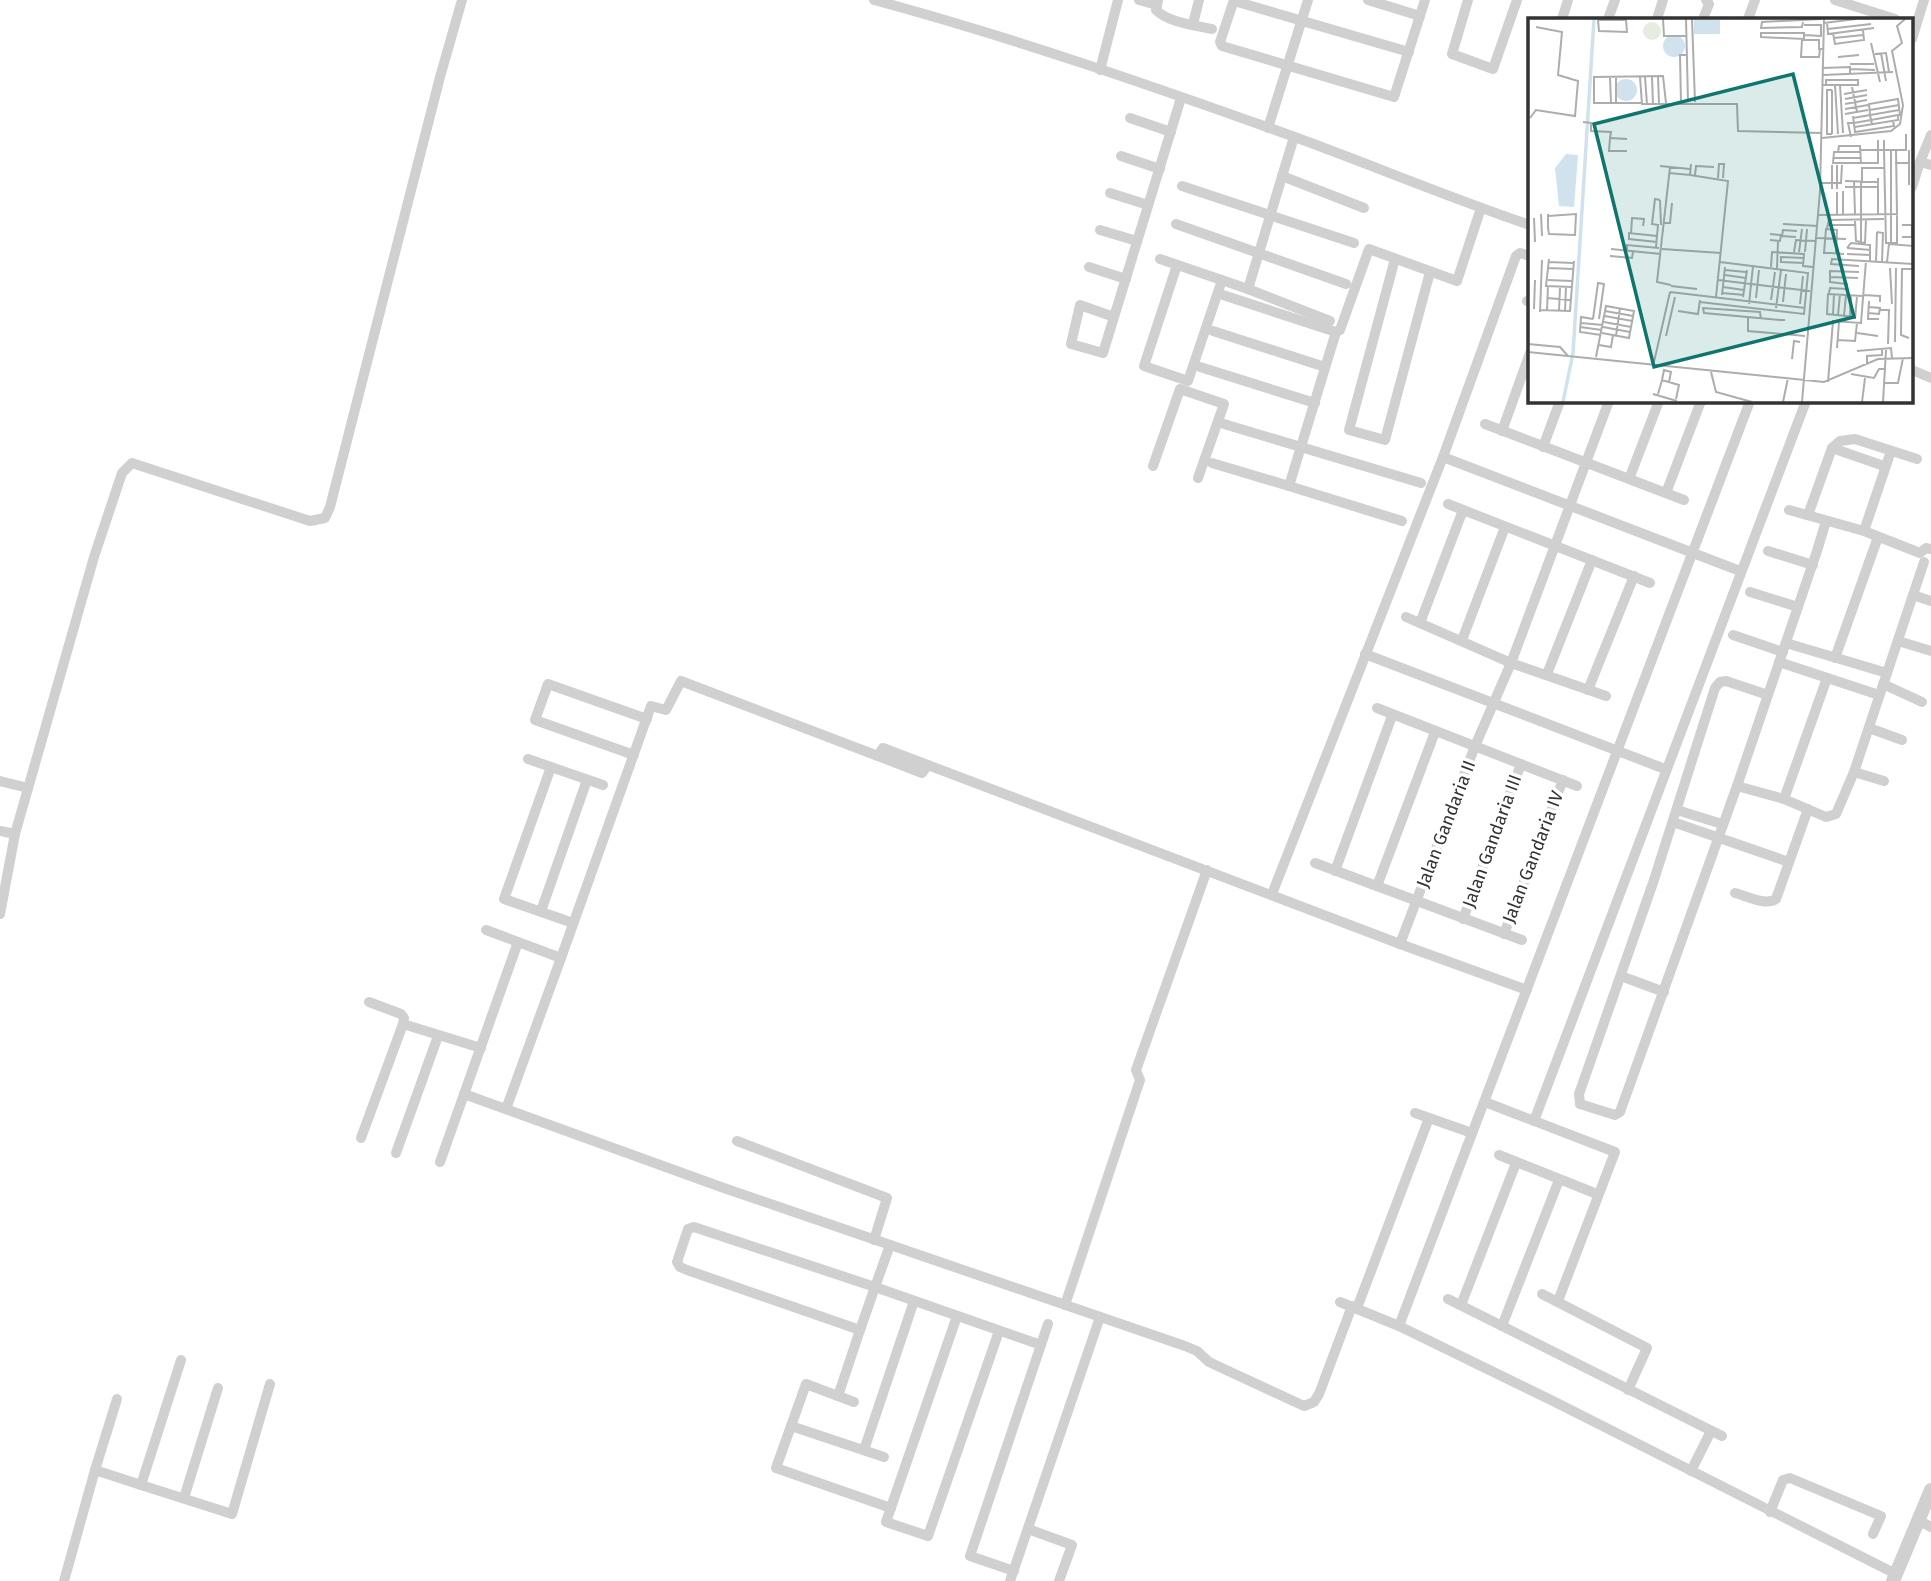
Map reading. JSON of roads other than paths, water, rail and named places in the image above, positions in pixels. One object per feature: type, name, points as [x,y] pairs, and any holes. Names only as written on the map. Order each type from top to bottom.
[{"type":"street","points":[[0,914],[2,890],[15,834],[94,557],[122,473],[132,463],[310,520],[325,518],[462,0]]},
{"type":"street","points":[[874,0],[1097,69],[1294,137],[1528,224]]},
{"type":"street","points":[[1106,36],[1111,0]]},
{"type":"street","points":[[1097,69],[1118,0]]},
{"type":"street","points":[[1139,0],[1157,2],[1156,10],[1159,14],[1212,29]]},
{"type":"street","points":[[1193,24],[1199,0]]},
{"type":"street","points":[[1409,52],[1234,0],[1220,44],[1394,97],[1409,52],[1425,0]]},
{"type":"street","points":[[1268,128],[1308,0]]},
{"type":"street","points":[[1368,0],[1420,16]]},
{"type":"street","points":[[1468,0],[1452,54],[1493,69],[1517,0]]},
{"type":"street","points":[[1562,18],[1567,0]]},
{"type":"street","points":[[1608,18],[1615,0]]},
{"type":"street","points":[[1657,18],[1663,0]]},
{"type":"street","points":[[1703,18],[1709,4],[1706,0]]},
{"type":"street","points":[[1749,18],[1755,0]]},
{"type":"street","points":[[1835,0],[1892,18]]},
{"type":"street","points":[[1914,26],[1924,0]]},
{"type":"street","points":[[1114,317],[1080,305],[1071,344],[1103,353],[1181,98]]},
{"type":"street","points":[[1130,118],[1171,132]]},
{"type":"street","points":[[1913,185],[1926,163],[1931,135]]},
{"type":"street","points":[[1248,289],[1294,137]]},
{"type":"street","points":[[1121,156],[1160,169]]},
{"type":"street","points":[[1282,176],[1364,208]]},
{"type":"street","points":[[1182,186],[1354,243]]},
{"type":"street","points":[[1110,193],[1148,205]]},
{"type":"street","points":[[1289,486],[1336,332],[1340,330],[1369,249],[1457,281],[1481,208]]},
{"type":"street","points":[[1176,224],[1346,284]]},
{"type":"street","points":[[1100,230],[1137,242]]},
{"type":"street","points":[[1272,894],[1443,457],[1516,256],[1520,253],[1528,255]]},
{"type":"street","points":[[1160,259],[1330,321]]},
{"type":"street","points":[[1395,259],[1349,430],[1385,440],[1430,272]]},
{"type":"street","points":[[1177,265],[1144,366],[1224,404],[1198,478]]},
{"type":"street","points":[[1089,267],[1126,279]]},
{"type":"street","points":[[1153,466],[1222,280]]},
{"type":"street","points":[[1223,295],[1336,332]]},
{"type":"street","points":[[1213,331],[1325,367]]},
{"type":"street","points":[[1502,432],[1528,359]]},
{"type":"street","points":[[1200,367],[1315,403]]},
{"type":"street","points":[[1913,370],[1931,378]]},
{"type":"street","points":[[1543,447],[1560,402]]},
{"type":"street","name":"Jalan Gandaria II","points":[[1400,944],[1475,746],[1511,663],[1609,402]]},
{"type":"street","points":[[1629,479],[1659,402]]},
{"type":"street","points":[[1666,494],[1700,402]]},
{"type":"street","points":[[1399,1326],[1750,402]]},
{"type":"street","points":[[1534,1121],[1806,402]]},
{"type":"street","points":[[1224,424],[1420,483]]},
{"type":"street","points":[[1485,425],[1684,500]]},
{"type":"street","points":[[1808,515],[1832,449],[1840,441],[1855,439],[1917,459]]},
{"type":"street","points":[[1832,449],[1884,466]]},
{"type":"street","points":[[1864,531],[1891,451]]},
{"type":"street","points":[[1443,457],[1740,571]]},
{"type":"street","points":[[1212,463],[1402,521]]},
{"type":"street","points":[[1448,504],[1650,583]]},
{"type":"street","points":[[1420,623],[1463,510]]},
{"type":"street","points":[[1737,786],[1784,800],[1826,817],[1836,814],[1854,772],[1928,553],[1864,531],[1789,510]]},
{"type":"street","points":[[1768,695],[1726,681],[1720,682],[1715,688],[1673,822],[1579,1094],[1580,1104],[1615,1115],[1620,1112],[1737,786],[1813,565],[1826,521]]},
{"type":"street","points":[[1462,640],[1505,527]]},
{"type":"street","points":[[1835,658],[1878,537]]},
{"type":"street","points":[[1768,551],[1813,565]]},
{"type":"street","points":[[1547,674],[1592,560]]},
{"type":"street","points":[[1588,690],[1634,576]]},
{"type":"street","points":[[1750,592],[1798,607]]},
{"type":"street","points":[[1913,595],[1931,601]]},
{"type":"street","points":[[1406,617],[1511,663],[1606,696]]},
{"type":"street","points":[[1733,635],[1782,652],[1827,678],[1883,684]]},
{"type":"street","points":[[1898,641],[1931,651]]},
{"type":"street","points":[[1782,652],[1835,658],[1922,702]]},
{"type":"street","points":[[1365,654],[1665,769]]},
{"type":"street","points":[[1784,800],[1827,678]]},
{"type":"street","points":[[506,1109],[651,706],[666,710],[681,681],[878,756],[883,748],[1527,990]]},
{"type":"street","points":[[634,755],[535,720],[543,696],[548,684],[647,719]]},
{"type":"street","points":[[1377,709],[1577,786]]},
{"type":"street","points":[[1335,872],[1392,716]]},
{"type":"street","points":[[1869,728],[1902,740]]},
{"type":"street","points":[[1377,886],[1435,732]]},
{"type":"street","points":[[528,759],[603,785]]},
{"type":"street","name":"Jalan Gandaria III","points":[[1463,919],[1521,764]]},
{"type":"street","points":[[551,767],[504,899],[573,923]]},
{"type":"street","points":[[1854,772],[1884,781]]},
{"type":"street","points":[[541,911],[587,780]]},
{"type":"street","name":"Jalan Gandaria IV","points":[[1504,934],[1563,780]]},
{"type":"street","points":[[0,781],[28,788]]},
{"type":"street","points":[[1677,810],[1722,824]]},
{"type":"street","points":[[1735,892],[1772,902],[1780,891],[1808,810]]},
{"type":"street","points":[[1673,822],[1789,862]]},
{"type":"street","points":[[0,831],[15,834]]},
{"type":"street","points":[[1315,863],[1522,940]]},
{"type":"street","points":[[1065,1305],[1140,1080],[1136,1070],[1207,870]]},
{"type":"street","points":[[486,930],[561,958]]},
{"type":"street","points":[[440,1162],[518,942]]},
{"type":"street","points":[[1621,976],[1664,992]]},
{"type":"street","points":[[361,1138],[404,1018],[401,1014],[369,1002]]},
{"type":"street","points":[[403,1024],[481,1048]]},
{"type":"street","points":[[396,1153],[439,1035]]},
{"type":"street","points":[[464,1094],[721,1187],[1197,1350],[1209,1362],[1304,1406],[1314,1402],[1319,1394],[1429,1118]]},
{"type":"street","points":[[1485,1102],[1620,1154],[1597,1194],[1558,1301]]},
{"type":"street","points":[[1415,1113],[1472,1133]]},
{"type":"street","points":[[737,1141],[887,1198],[874,1240]]},
{"type":"street","points":[[1499,1155],[1597,1194]]},
{"type":"street","points":[[1461,1305],[1516,1163]]},
{"type":"street","points":[[1502,1326],[1559,1180]]},
{"type":"street","points":[[860,1330],[680,1267],[678,1259],[687,1231],[694,1227],[1041,1345]]},
{"type":"street","points":[[838,1396],[890,1245]]},
{"type":"street","points":[[1542,1294],[1647,1348],[1628,1390]]},
{"type":"street","points":[[1448,1299],[1716,1433],[1691,1471]]},
{"type":"street","points":[[864,1450],[914,1301]]},
{"type":"street","points":[[1340,1302],[1399,1326],[1876,1566],[1881,1565],[1894,1578],[1925,1523],[1931,1490]]},
{"type":"street","points":[[957,1316],[886,1521],[928,1536],[999,1331]]},
{"type":"street","points":[[1048,1324],[970,1556],[1012,1576],[1100,1317]]},
{"type":"street","points":[[141,1485],[181,1360]]},
{"type":"street","points":[[95,1470],[232,1514],[270,1384]]},
{"type":"street","points":[[854,1402],[806,1384],[776,1468],[891,1508]]},
{"type":"street","points":[[184,1498],[218,1388]]},
{"type":"street","points":[[64,1581],[117,1399]]},
{"type":"street","points":[[791,1426],[884,1457]]},
{"type":"street","points":[[1770,1513],[1783,1480],[1790,1478],[1881,1516],[1873,1534]]},
{"type":"street","points":[[1028,1529],[1072,1545],[1059,1581]]}]
